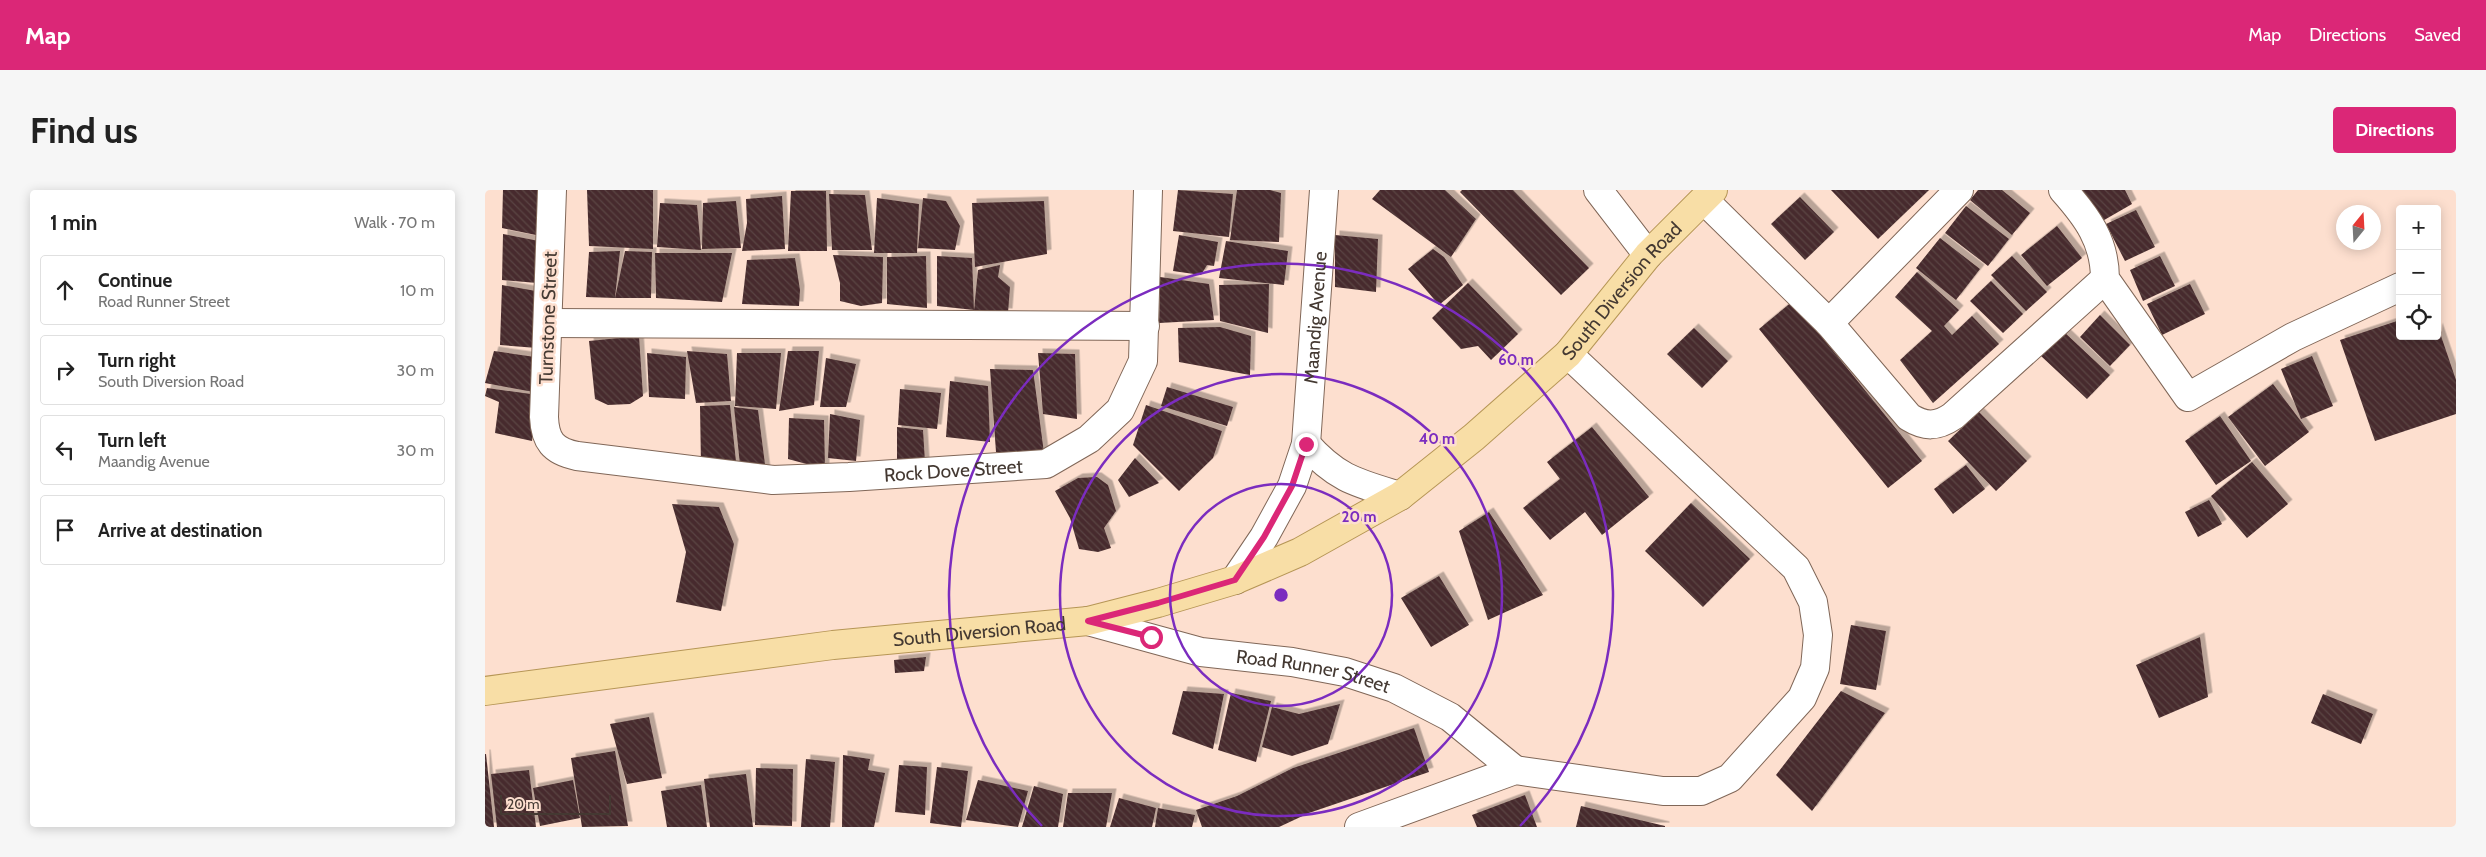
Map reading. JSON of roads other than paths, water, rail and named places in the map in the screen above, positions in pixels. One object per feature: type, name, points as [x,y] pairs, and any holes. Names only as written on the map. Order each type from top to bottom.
[{"type":"main road","name":"South Diversion Road","points":[[485,690],[833,645],[1088,621],[1235,580],[1300,552],[1400,496],[1474,437],[1568,354],[1648,255],[1709,195]]},
{"type":"street","name":"Turnstone Street","points":[[551,443],[545,432],[544,417],[552,190]]},
{"type":"street","name":"Rock Dove Street","points":[[551,443],[563,453],[577,456],[773,480],[1046,464],[1089,439],[1120,410],[1143,361],[1148,190]]},
{"type":"street","name":"Maandig Avenue","points":[[1235,580],[1264,537],[1292,486],[1306,444],[1325,190]]},
{"type":"street","points":[[1598,190],[1648,255]]},
{"type":"street","points":[[1829,323],[1959,190]]},
{"type":"street","points":[[2063,190],[2077,206],[2097,237],[2105,259],[2105,278],[2188,397],[2293,337],[2396,289]]},
{"type":"street","points":[[1709,195],[1829,323],[1909,417],[1918,423],[1930,426],[1943,423],[1953,416],[2105,278]]},
{"type":"street","points":[[548,323],[1145,326]]},
{"type":"street","points":[[1359,827],[1515,770],[1663,791],[1701,791],[1730,778],[1802,698],[1815,668],[1818,635],[1813,602],[1796,568],[1568,354]]},
{"type":"street","points":[[1306,444],[1323,463],[1337,474],[1356,483],[1400,496]]},
{"type":"street","name":"Road Runner Street","points":[[1088,621],[1201,652],[1292,662],[1345,672],[1394,688],[1451,717],[1515,770]]}]
